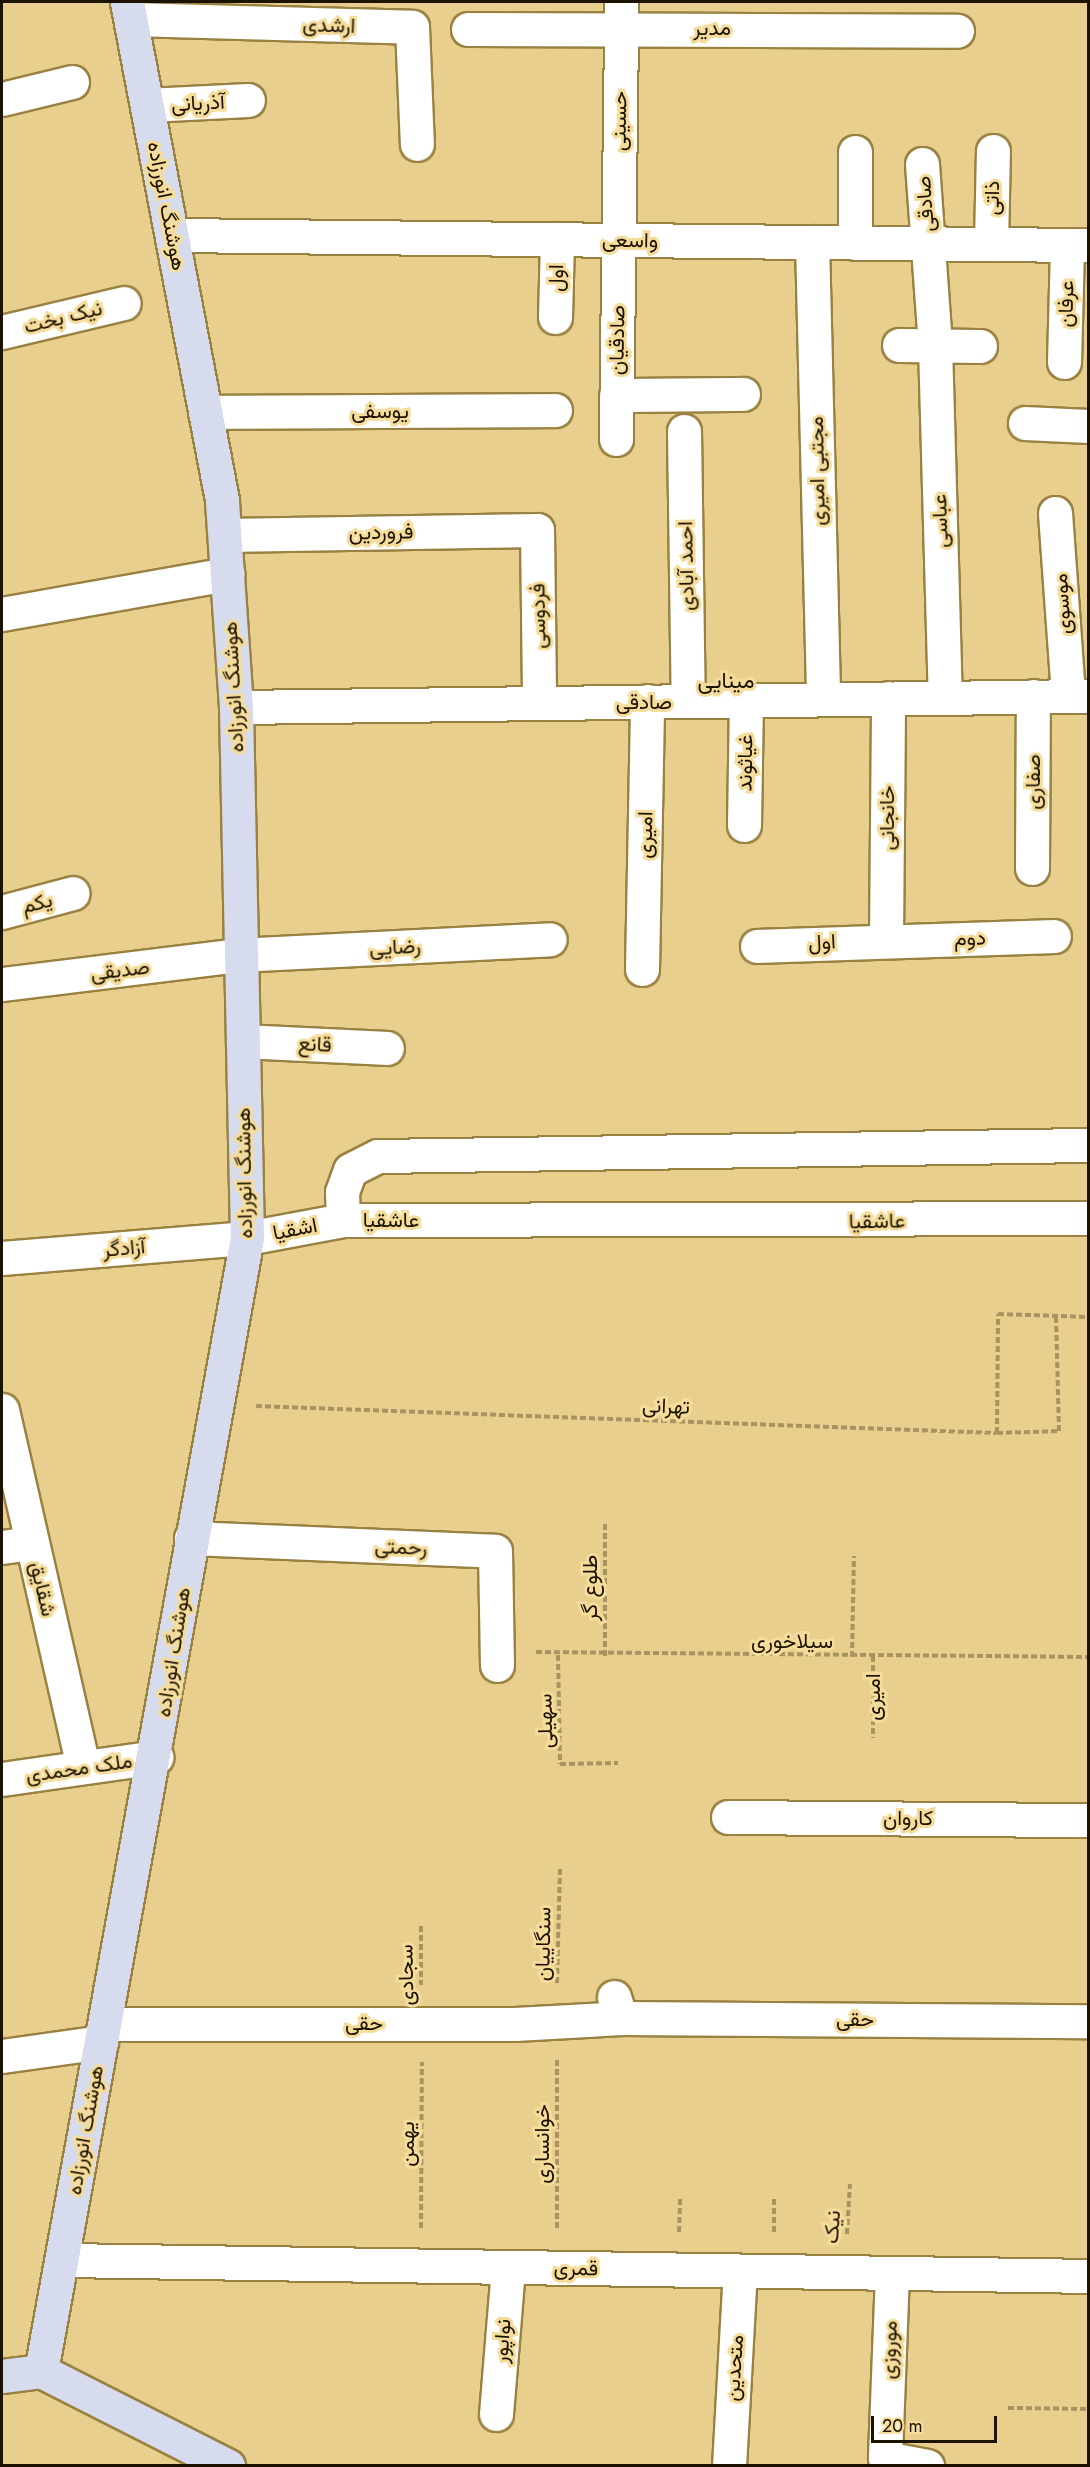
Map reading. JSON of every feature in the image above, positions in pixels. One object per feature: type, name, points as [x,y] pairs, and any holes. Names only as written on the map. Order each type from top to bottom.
[{"type":"main road","name":"هوشنگ انورزاده","points":[[41,2371],[156,1757],[191,1538],[247,1238],[239,955],[236,707],[225,535],[205,411],[129,10]]},
{"type":"main road","points":[[2,2376],[41,2371],[228,2466]]},
{"type":"street","name":"ارشدی","points":[[129,10],[412,27],[417,144]]},
{"type":"street","name":"مدیر","points":[[468,29],[621,15],[957,31]]},
{"type":"street","name":"حسینی","points":[[618,240],[621,15]]},
{"type":"street","points":[[2,99],[72,82]]},
{"type":"street","name":"آذریانی","points":[[147,105],[248,100]]},
{"type":"street","name":"ذاتی","points":[[992,244],[993,151]]},
{"type":"street","points":[[855,152],[855,243]]},
{"type":"street","name":"صادقی","points":[[922,164],[935,345]]},
{"type":"street","name":"واسعی","points":[[172,235],[1078,245]]},
{"type":"street","name":"اول","points":[[555,317],[557,239]]},
{"type":"street","name":"صادقیان","points":[[616,439],[618,240]]},
{"type":"street","name":"مجتبی امیری","points":[[812,242],[823,699]]},
{"type":"street","name":"عرفان","points":[[1064,362],[1078,245]]},
{"type":"street","name":"نیک بخت","points":[[2,332],[124,303]]},
{"type":"street","points":[[899,345],[980,346]]},
{"type":"street","name":"عباسی","points":[[935,345],[945,698]]},
{"type":"street","points":[[616,395],[743,394]]},
{"type":"street","name":"یوسفی","points":[[205,411],[555,410]]},
{"type":"street","points":[[1025,423],[1089,426]]},
{"type":"street","name":"احمد آبادی","points":[[684,431],[688,701]]},
{"type":"street","name":"موسوی","points":[[1055,513],[1078,696]]},
{"type":"street","name":"فروردین","points":[[225,535],[537,530]]},
{"type":"street","name":"فردوسی","points":[[537,530],[539,703]]},
{"type":"street","points":[[2,614],[227,574]]},
{"type":"street","name":"صفاری","points":[[1032,868],[1033,696]]},
{"type":"street","name":"صادقی","points":[[236,707],[1078,696]]},
{"type":"street","name":"خانجانی","points":[[886,939],[888,698]]},
{"type":"street","name":"غیاثوند","points":[[744,825],[746,700]]},
{"type":"street","name":"امیری","points":[[642,969],[647,701]]},
{"type":"street","name":"یکم","points":[[2,912],[73,893]]},
{"type":"street","name":"دوم","points":[[886,939],[1054,936]]},
{"type":"street","name":"رضایی","points":[[239,955],[550,939]]},
{"type":"street","name":"اول","points":[[757,946],[886,939]]},
{"type":"street","name":"صدیقی","points":[[2,981],[239,955]]},
{"type":"street","name":"قانع","points":[[243,1041],[387,1048]]},
{"type":"street","name":"عاشقیا","points":[[1089,1145],[378,1156],[350,1170],[342,1192],[343,1220],[1089,1218]]},
{"type":"street","name":"اشقیا","points":[[247,1238],[343,1220]]},
{"type":"street","name":"آزادگر","points":[[2,1258],[247,1238]]},
{"type":"street","name":"شقایق","points":[[2,1410],[17,1545],[83,1767]]},
{"type":"street","name":"رحمتی","points":[[191,1538],[495,1551],[497,1656]]},
{"type":"street","name":"ملک محمدی","points":[[2,1779],[156,1757]]},
{"type":"street","name":"کاروان","points":[[728,1817],[1089,1820]]},
{"type":"street","name":"حقی","points":[[2,2056],[104,2033],[422,2023],[556,2022],[617,2007],[1089,2021]]},
{"type":"street","name":"قمری","points":[[63,2260],[1089,2276]]},
{"type":"street","name":"نواپور","points":[[496,2414],[508,2267]]},
{"type":"street","name":"متحدین","points":[[729,2466],[741,2271]]},
{"type":"street","name":"موروزی","points":[[892,2273],[885,2458],[927,2466]]},
{"type":"path","points":[[997,1432],[998,1314],[1089,1317]]},
{"type":"path","name":"تهرانی","points":[[216,1405],[997,1432],[1059,1431],[1056,1316]]},
{"type":"path","name":"طلوع گر","points":[[605,1521],[605,1656]]},
{"type":"path","points":[[852,1657],[854,1556]]},
{"type":"path","name":"سهیلی","points":[[558,1655],[561,1764],[618,1763]]},
{"type":"path","name":"سیلاخوری","points":[[497,1656],[1089,1657]]},
{"type":"path","name":"امیری","points":[[873,1656],[873,1738]]},
{"type":"path","name":"سنگاییان","points":[[556,2022],[560,1867]]},
{"type":"path","name":"سجادی","points":[[421,1926],[422,2023]]},
{"type":"path","name":"خوانساری","points":[[556,2022],[557,2267]]},
{"type":"path","name":"یهمن","points":[[421,2265],[422,2023]]},
{"type":"path","name":"نیک","points":[[844,2272],[850,2184]]},
{"type":"path","points":[[1008,2408],[1089,2409]]},
{"type":"district","name":"مینایی","points":[[726,681]]}]
